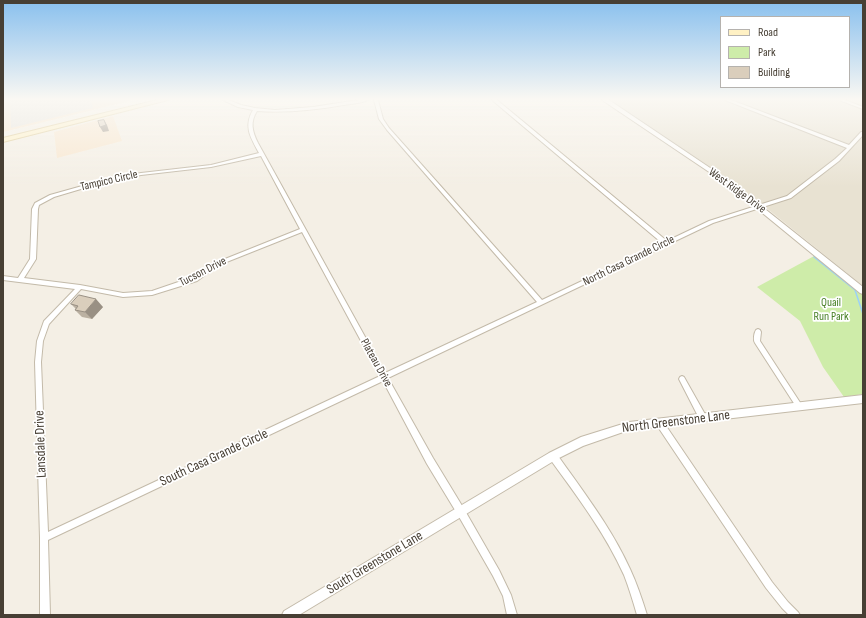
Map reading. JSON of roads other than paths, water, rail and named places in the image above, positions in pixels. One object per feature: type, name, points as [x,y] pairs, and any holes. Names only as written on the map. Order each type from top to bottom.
[{"type":"main road","points":[[3,135],[31,129]]},
{"type":"main road","points":[[3,140],[44,129]]},
{"type":"street","name":"Plateau Drive","points":[[250,129],[262,154],[303,230],[430,461],[496,573],[507,595],[512,615]]},
{"type":"street","points":[[388,129],[541,303]]},
{"type":"street","points":[[529,129],[666,243]]},
{"type":"street","name":"West Ridge Drive","points":[[648,129],[729,183],[863,290]]},
{"type":"street","points":[[802,129],[849,147]]},
{"type":"street","name":"North Casa Grande Circle","points":[[384,377],[710,222],[728,215],[760,207],[789,197],[837,160],[863,133]]},
{"type":"street","name":"Tampico Circle","points":[[20,280],[33,259],[35,210],[37,204],[43,200],[61,193],[119,178],[154,172],[211,166],[262,154]]},
{"type":"street","name":"Tucson Drive","points":[[3,278],[80,287],[123,295],[152,293],[195,279],[217,264],[303,230]]},
{"type":"street","name":"Lansdale Drive","points":[[45,615],[38,362],[40,341],[46,323],[80,287]]},
{"type":"street","points":[[758,332],[757,341],[799,406]]},
{"type":"street","name":"South Casa Grande Circle","points":[[44,538],[384,377]]},
{"type":"street","points":[[682,379],[703,418]]},
{"type":"street","name":"North Greenstone Lane","points":[[461,512],[553,456],[581,442],[604,433],[629,426],[659,422],[863,399]]},
{"type":"street","points":[[659,422],[769,585],[785,606],[795,615]]},
{"type":"street","points":[[553,456],[598,519],[620,557],[638,599],[642,615]]},
{"type":"street","name":"South Greenstone Lane","points":[[288,615],[461,512]]},
{"type":"waterway","points":[[814,257],[855,290],[863,314]]},
{"type":"park label","name":"Quail Run Park","points":[[831,310]]}]
